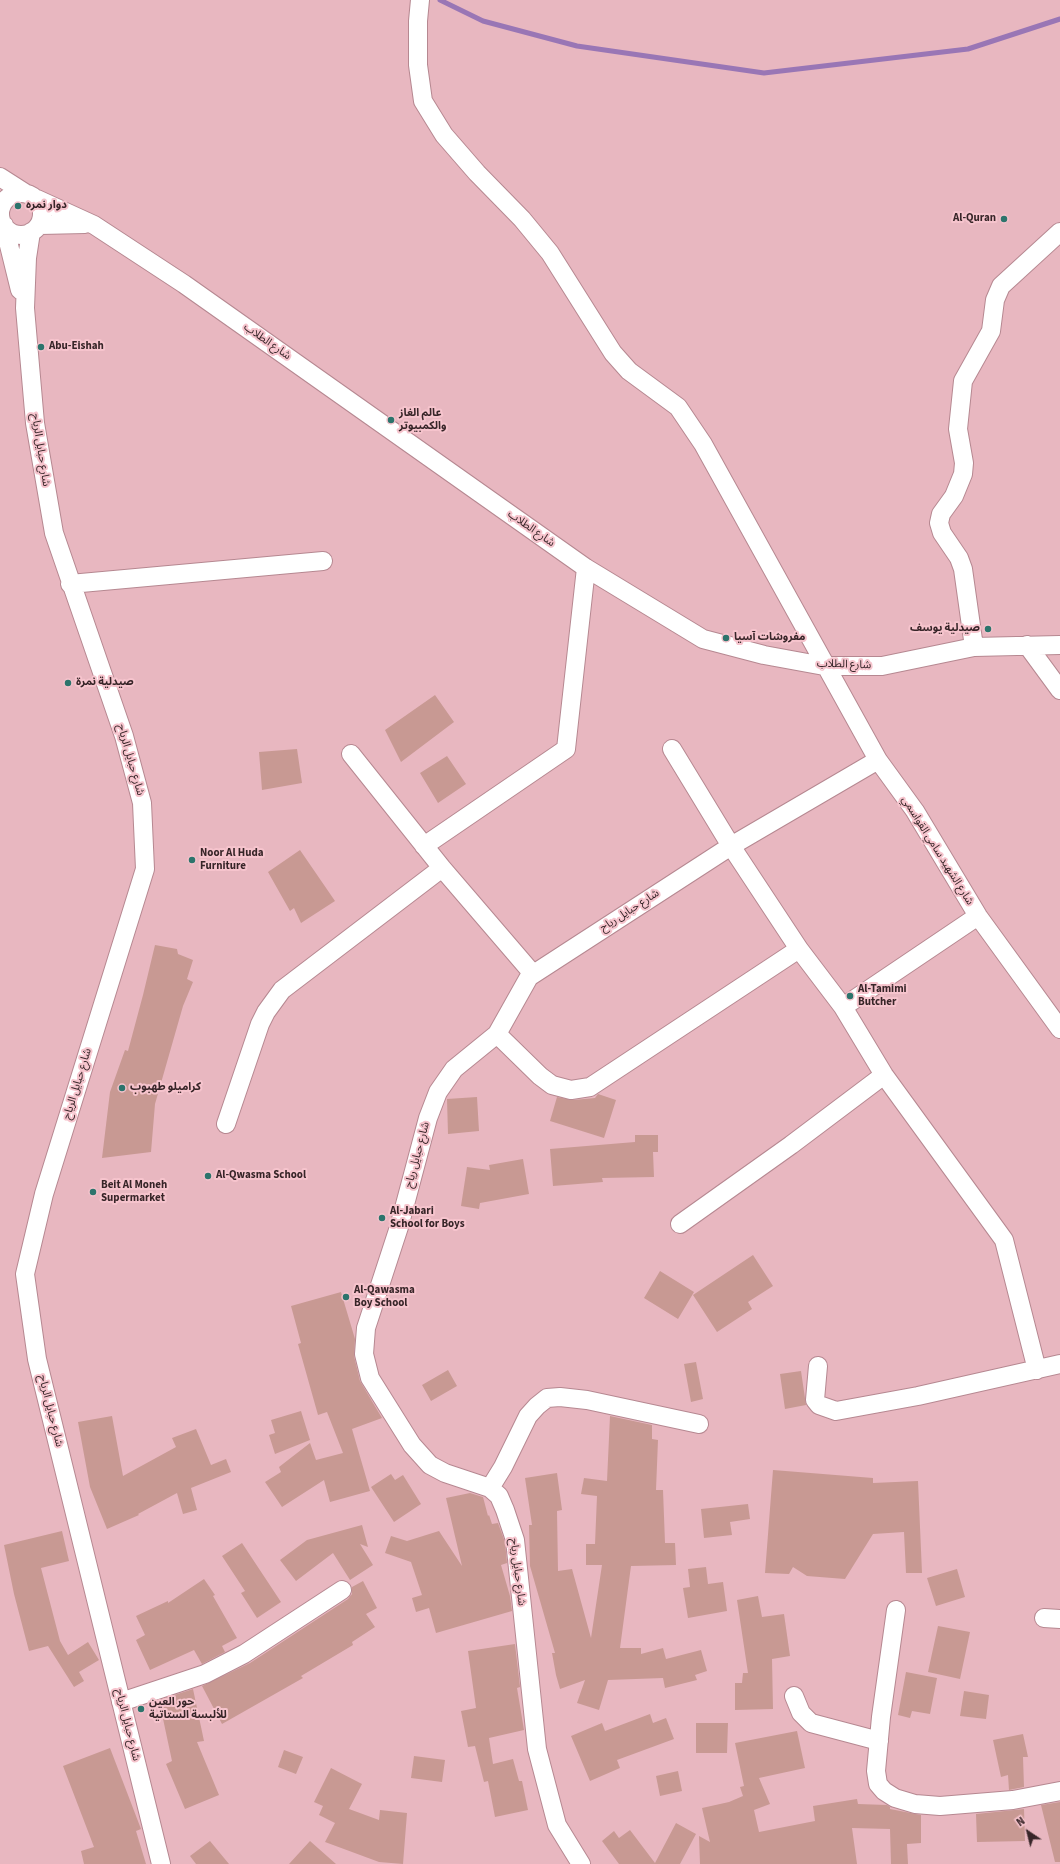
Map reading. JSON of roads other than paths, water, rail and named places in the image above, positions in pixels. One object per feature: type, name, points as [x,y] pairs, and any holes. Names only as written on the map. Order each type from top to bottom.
[{"type":"street","name":"شارع الشهيد سامي القواسمي","points":[[420,0],[418,21],[418,65],[423,101],[444,135],[477,173],[522,219],[550,253],[613,353],[629,371],[678,407],[703,444],[824,666],[878,760],[915,811],[978,916],[1060,1029]]},
{"type":"street","name":"شارع الطلاب","points":[[0,177],[31,196],[94,225],[184,284],[586,568],[703,639],[764,655],[824,666],[882,666],[974,646],[1060,645]]},
{"type":"street","points":[[12,195],[31,196],[43,212],[35,229],[27,258],[25,308],[0,212],[6,199],[12,195]]},
{"type":"street","points":[[1,220],[15,234],[22,235],[35,229],[66,223],[94,225]]},
{"type":"street","points":[[974,646],[963,568],[960,558],[942,533],[939,524],[941,514],[954,496],[963,474],[964,463],[958,429],[963,382],[991,331],[995,300],[1001,286],[1060,232]]},
{"type":"street","name":"شارع حبايل الرياح","points":[[25,308],[35,424],[54,533],[70,584],[124,736],[142,803],[145,868],[44,1194],[26,1274],[37,1359],[161,1864]]},
{"type":"street","points":[[70,584],[323,561]]},
{"type":"street","points":[[424,846],[566,749],[586,568]]},
{"type":"street","points":[[1027,645],[1060,690]]},
{"type":"street","points":[[672,749],[732,846],[799,949],[842,1007],[884,1075],[1004,1240],[1037,1370]]},
{"type":"street","points":[[351,754],[442,868],[533,974]]},
{"type":"street","name":"شارع حبايل رياح","points":[[581,1864],[557,1825],[537,1749],[515,1540],[499,1496],[490,1488],[430,1465],[419,1454],[370,1378],[364,1354],[366,1328],[399,1227],[428,1118],[438,1092],[454,1069],[497,1034],[529,977],[732,846],[878,760]]},
{"type":"street","points":[[226,1124],[263,1018],[273,1000],[282,990],[442,868]]},
{"type":"street","points":[[842,1007],[978,916]]},
{"type":"street","points":[[497,1034],[540,1076],[552,1085],[571,1090],[590,1087],[799,949]]},
{"type":"street","points":[[680,1224],[791,1145],[884,1075]]},
{"type":"street","points":[[818,1366],[815,1400],[819,1405],[836,1411],[918,1396],[1060,1364]]},
{"type":"street","points":[[490,1488],[503,1467],[528,1416],[537,1406],[548,1398],[560,1397],[587,1400],[699,1424]]},
{"type":"street","points":[[121,1702],[205,1674],[225,1664],[244,1654],[342,1590]]},
{"type":"street","points":[[896,1610],[876,1771],[878,1784],[884,1791],[895,1798],[916,1804],[940,1806],[1013,1800],[1060,1792]]},
{"type":"street","points":[[794,1696],[801,1713],[812,1723],[879,1741]]},
{"type":"waterway","points":[[440,0],[483,21],[577,46],[764,73],[968,49],[1060,19]]},
{"type":"place","name":"دوار نمره","points":[[18,206]]},
{"type":"place","name":"Al-Quran","points":[[1004,219]]},
{"type":"place","name":"Abu-Eishah","points":[[41,347]]},
{"type":"place","name":"عالم الغاز والكمبيوتر","points":[[391,420]]},
{"type":"place","name":"صيدلية يوسف","points":[[988,629]]},
{"type":"place","name":"مفروشات آسيا","points":[[726,638]]},
{"type":"place","name":"صيدلية نمرة","points":[[68,683]]},
{"type":"place","name":"Noor Al Huda Furniture","points":[[192,860]]},
{"type":"place","name":"Al-Tamimi Butcher","points":[[850,996]]},
{"type":"place","name":"كراميلو طهبوب","points":[[122,1088]]},
{"type":"place","name":"Al-Qwasma School","points":[[208,1176]]},
{"type":"place","name":"Beit Al Moneh Supermarket","points":[[93,1192]]},
{"type":"place","name":"Al-Jabari School for Boys","points":[[382,1218]]},
{"type":"place","name":"Al-Qawasma Boy School","points":[[346,1297]]},
{"type":"place","name":"حور العين للألبسة الستاتية","points":[[141,1709]]}]
